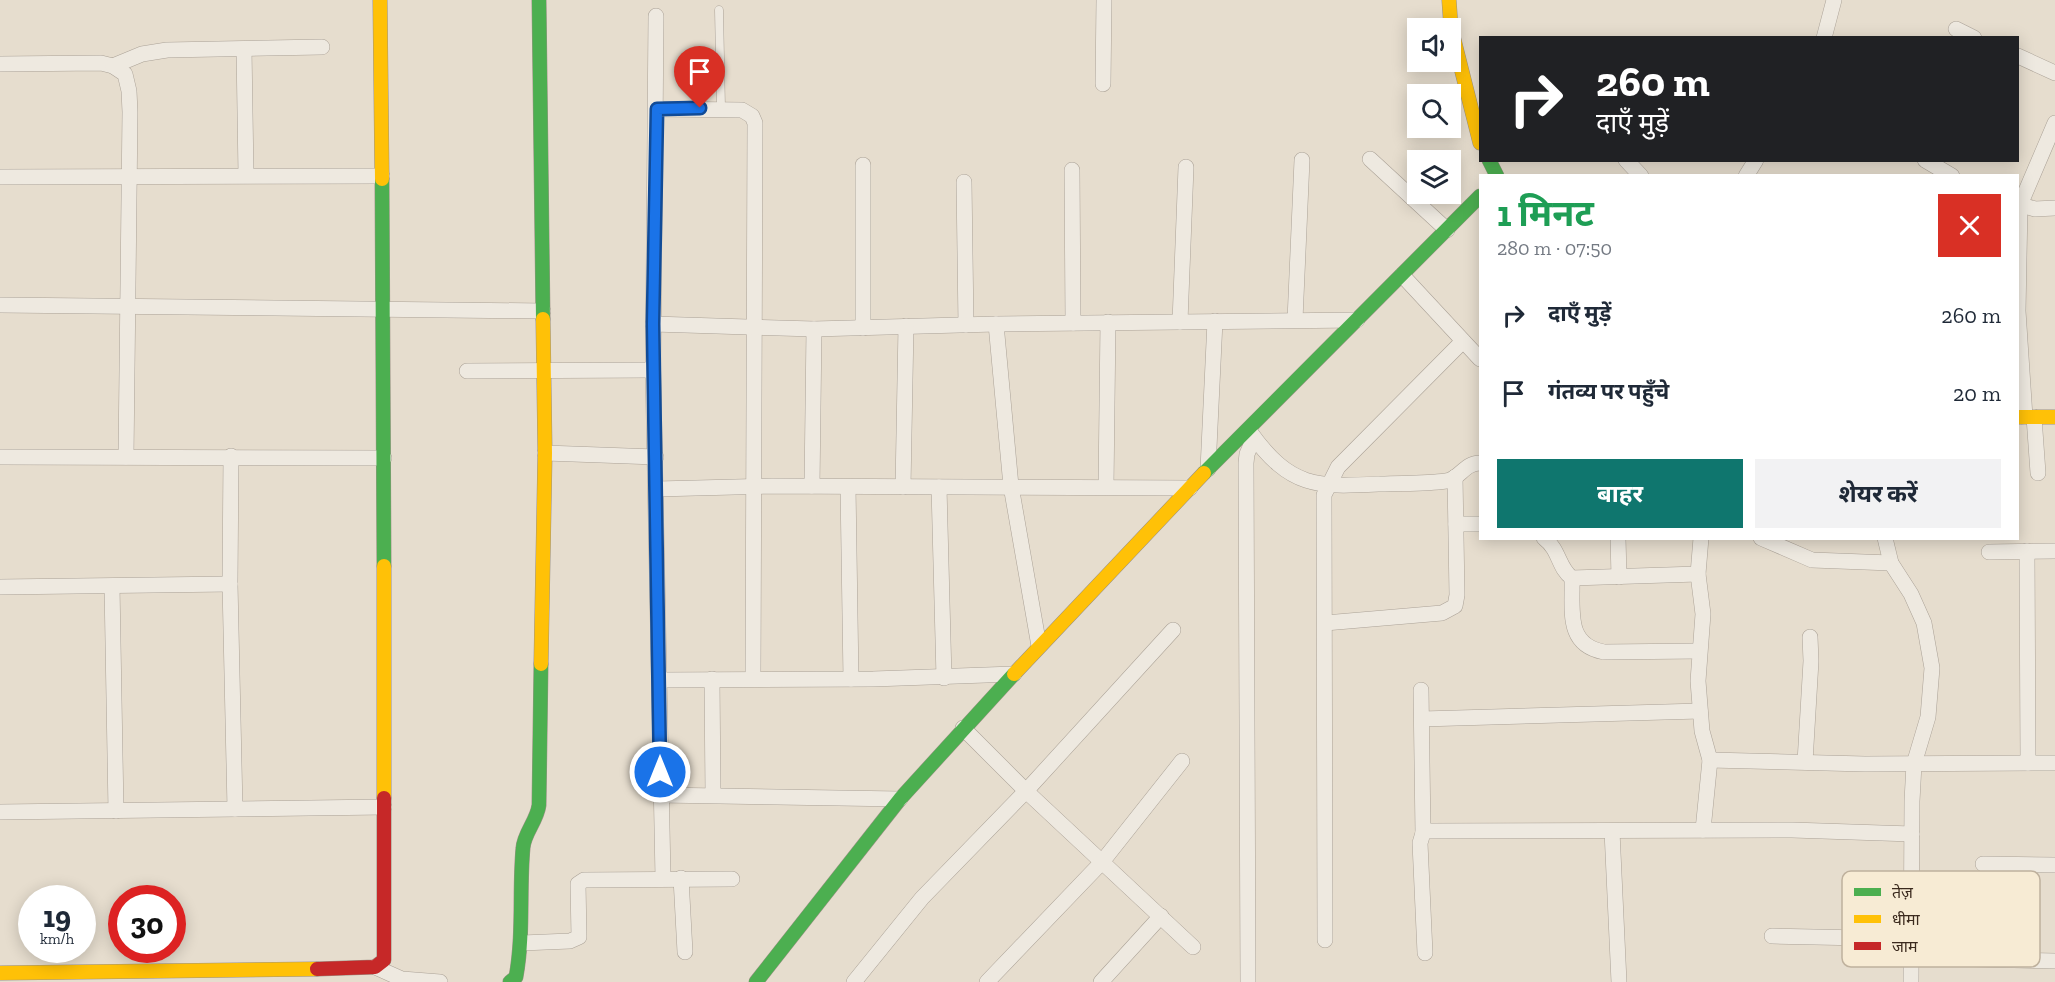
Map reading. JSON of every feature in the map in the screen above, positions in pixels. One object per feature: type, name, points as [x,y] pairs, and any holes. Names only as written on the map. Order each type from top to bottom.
[{"type":"street","points":[[375,967],[384,960],[386,948],[380,0]]},
{"type":"street","points":[[510,982],[516,977],[522,943],[523,844],[538,815],[540,805],[545,369],[539,0]]},
{"type":"street","points":[[1103,84],[1104,0]]},
{"type":"street","points":[[1449,0],[1451,28],[1479,140]]},
{"type":"street","points":[[1825,36],[1834,0]]},
{"type":"street","points":[[656,16],[653,370],[663,878]]},
{"type":"street","points":[[1956,29],[1970,36]]},
{"type":"street","points":[[113,66],[153,51],[322,47]]},
{"type":"street","points":[[244,49],[246,176]]},
{"type":"street","points":[[2019,56],[2055,73]]},
{"type":"street","points":[[0,64],[101,63],[113,66],[125,75],[129,92],[126,457]]},
{"type":"street","points":[[1464,86],[1479,82]]},
{"type":"street","points":[[657,109],[721,108],[747,112],[753,116],[755,123],[753,679]]},
{"type":"street","points":[[2055,123],[2019,204],[2035,209],[2055,208]]},
{"type":"street","points":[[1370,159],[1447,230]]},
{"type":"street","points":[[1295,320],[1302,160]]},
{"type":"street","points":[[1628,162],[1639,174]]},
{"type":"street","points":[[1928,162],[1949,174]]},
{"type":"street","points":[[863,165],[863,328]]},
{"type":"street","points":[[1180,322],[1186,167]]},
{"type":"street","points":[[1072,170],[1073,323]]},
{"type":"street","points":[[0,177],[382,176]]},
{"type":"street","points":[[964,182],[966,325]]},
{"type":"street","points":[[756,982],[900,799],[963,728],[1190,488],[1251,434],[1357,320],[1479,197]]},
{"type":"street","points":[[1402,275],[1479,358]]},
{"type":"street","points":[[0,305],[543,311]]},
{"type":"street","points":[[653,324],[814,329],[1108,322],[1357,320]]},
{"type":"street","points":[[1208,470],[1215,321]]},
{"type":"street","points":[[1106,487],[1108,322]]},
{"type":"street","points":[[996,324],[1011,486],[1039,646]]},
{"type":"street","points":[[903,488],[906,326]]},
{"type":"street","points":[[812,486],[814,329]]},
{"type":"street","points":[[2019,336],[2026,417],[2038,473]]},
{"type":"street","points":[[1325,940],[1323,505],[1327,486],[1338,467],[1463,340]]},
{"type":"street","points":[[467,370],[653,370]]},
{"type":"street","points":[[2026,417],[2055,417]]},
{"type":"street","points":[[1251,434],[1295,476],[1327,486],[1447,481],[1470,464],[1479,462]]},
{"type":"street","points":[[1248,982],[1246,464],[1251,434]]},
{"type":"street","points":[[545,453],[656,457]]},
{"type":"street","points":[[0,458],[231,456],[384,458]]},
{"type":"street","points":[[231,456],[230,584],[235,809]]},
{"type":"street","points":[[1325,623],[1449,611],[1455,606],[1457,594],[1455,477]]},
{"type":"street","points":[[657,489],[812,486],[1190,488]]},
{"type":"street","points":[[848,487],[851,679]]},
{"type":"street","points":[[939,487],[944,678]]},
{"type":"street","points":[[1456,524],[1479,524]]},
{"type":"street","points":[[1546,540],[1557,551],[1565,574],[1572,578],[1698,574]]},
{"type":"street","points":[[1618,540],[1619,577]]},
{"type":"street","points":[[1701,540],[1698,574],[1703,614],[1699,651],[1700,711],[1710,760],[1703,831]]},
{"type":"street","points":[[1766,540],[1812,560],[1891,563]]},
{"type":"street","points":[[1885,540],[1891,563],[1919,610],[1931,651],[1928,717],[1914,764],[1912,871]]},
{"type":"street","points":[[2027,551],[2028,763]]},
{"type":"street","points":[[1989,552],[2055,551]]},
{"type":"street","points":[[1572,578],[1574,626],[1583,644],[1593,650],[1604,652],[1699,651]]},
{"type":"street","points":[[0,587],[230,584]]},
{"type":"street","points":[[112,586],[116,811]]},
{"type":"street","points":[[854,982],[922,898],[1026,791],[1173,630]]},
{"type":"street","points":[[1804,762],[1811,670],[1810,637]]},
{"type":"street","points":[[660,680],[944,678],[1014,674]]},
{"type":"street","points":[[712,679],[713,795]]},
{"type":"street","points":[[1421,690],[1423,833],[1420,843],[1425,952]]},
{"type":"street","points":[[1422,719],[1700,711]]},
{"type":"street","points":[[963,728],[1026,791],[1193,947]]},
{"type":"street","points":[[987,982],[1102,862],[1182,760]]},
{"type":"street","points":[[1710,760],[1914,764],[2055,763]]},
{"type":"street","points":[[660,795],[900,799]]},
{"type":"street","points":[[0,812],[384,807]]},
{"type":"street","points":[[1612,831],[1619,982]]},
{"type":"street","points":[[1423,833],[1703,831],[1912,834]]},
{"type":"street","points":[[1983,864],[2055,865]]},
{"type":"street","points":[[522,943],[570,941],[579,937],[578,887],[580,881],[663,878],[732,879]]},
{"type":"street","points":[[681,878],[685,952]]},
{"type":"street","points":[[1101,982],[1161,916]]},
{"type":"street","points":[[1772,936],[1842,938]]},
{"type":"street","points":[[2040,960],[2055,961]]},
{"type":"street","points":[[0,973],[264,976],[375,967],[402,979],[440,982]]},
{"type":"street","points":[[1911,967],[1911,982]]},
{"type":"lane","points":[[719,10],[721,108]]},
{"type":"traffic: fast","points":[[539,0],[543,319]]},
{"type":"traffic: fast","points":[[1490,162],[1496,174]]},
{"type":"traffic: fast","points":[[382,179],[384,566]]},
{"type":"traffic: fast","points":[[1204,473],[1479,197]]},
{"type":"traffic: fast","points":[[510,982],[516,977],[518,961],[524,843],[539,805],[541,664]]},
{"type":"traffic: fast","points":[[756,982],[900,799],[1014,674]]},
{"type":"traffic: slow","points":[[380,0],[382,179]]},
{"type":"traffic: slow","points":[[1449,0],[1451,28],[1479,139]]},
{"type":"traffic: slow","points":[[541,664],[545,453],[543,319]]},
{"type":"traffic: slow","points":[[2019,417],[2055,417]]},
{"type":"traffic: slow","points":[[1014,674],[1204,473]]},
{"type":"traffic: slow","points":[[384,566],[384,798]]},
{"type":"traffic: slow","points":[[0,973],[317,969]]},
{"type":"traffic: jam","points":[[317,969],[375,967],[384,960],[384,798]]},
{"type":"route","points":[[660,772],[657,489],[653,370],[657,109],[700,108]]}]
